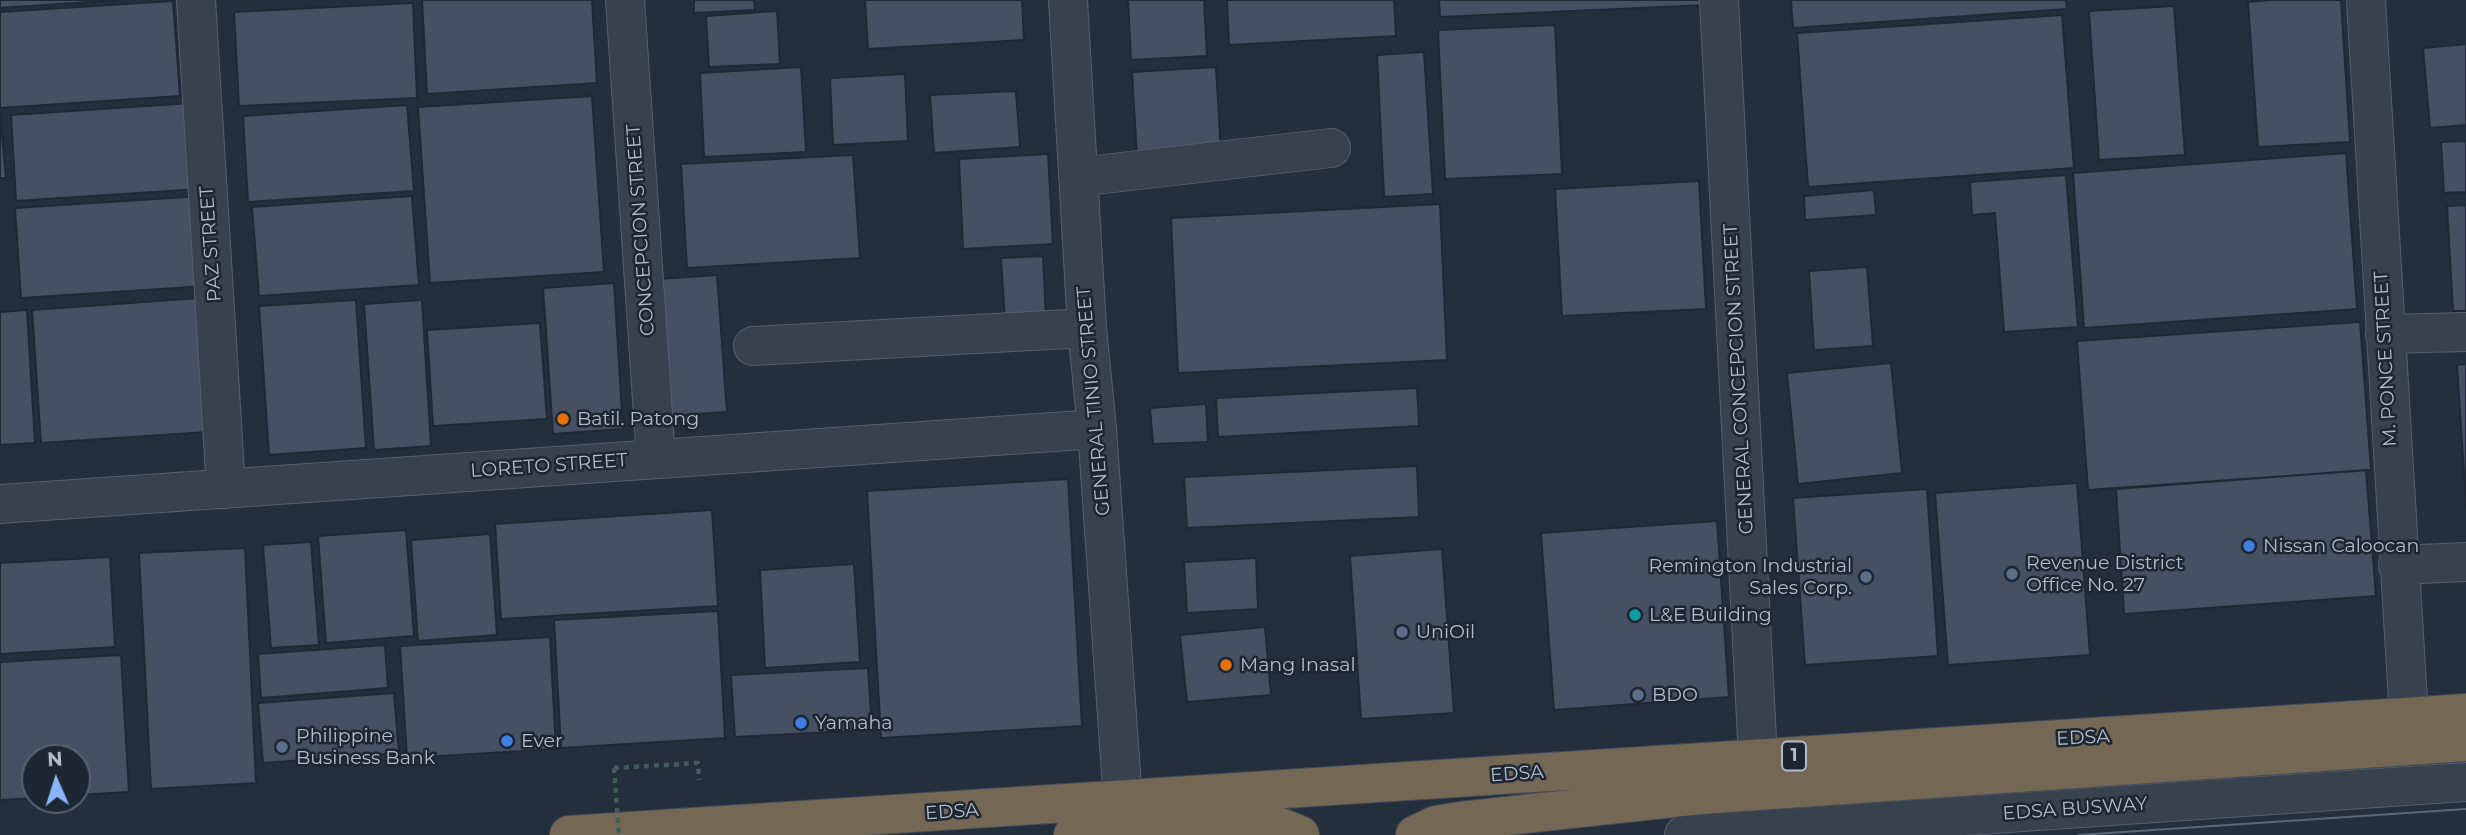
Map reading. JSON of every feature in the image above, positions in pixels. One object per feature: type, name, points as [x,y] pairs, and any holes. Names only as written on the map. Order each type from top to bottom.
[{"type":"highway","name":"EDSA","points":[[569,835],[1123,802],[2466,713]]},
{"type":"highway","points":[[1415,835],[1436,825],[1461,821],[1700,795],[2466,742]]},
{"type":"highway","points":[[1073,835],[1241,822],[1278,826],[1300,835]]},
{"type":"street","name":"PAZ STREET","points":[[196,0],[226,489]]},
{"type":"street","name":"CONCEPCION STREET","points":[[625,0],[656,459]]},
{"type":"street","name":"GENERAL TINIO STREET","points":[[1068,0],[1087,328],[1097,429],[1123,802]]},
{"type":"street","name":"GENERAL CONCEPCION STREET","points":[[1720,0],[1758,758]]},
{"type":"street","name":"M. PONCE STREET","points":[[2366,0],[2409,718]]},
{"type":"street","points":[[1078,177],[1331,148]]},
{"type":"street","points":[[753,346],[1087,328]]},
{"type":"street","points":[[2385,334],[2466,332]]},
{"type":"street","name":"LORETO STREET","points":[[0,504],[1097,429]]},
{"type":"street","points":[[2398,565],[2466,562]]},
{"type":"street","name":"EDSA BUSWAY","points":[[1684,835],[2466,782]]},
{"type":"path","points":[[619,835],[614,768],[698,762]]},
{"type":"building","points":[[0,0],[119,0],[0,8]]},
{"type":"building","points":[[422,0],[592,0],[597,83],[427,94]]},
{"type":"building","points":[[694,0],[754,0],[755,10],[694,13]]},
{"type":"building","points":[[865,0],[1022,0],[1024,40],[868,49]]},
{"type":"building","points":[[1128,0],[1204,0],[1207,56],[1131,60]]},
{"type":"building","points":[[1227,0],[1394,0],[1396,36],[1229,45]]},
{"type":"building","points":[[1439,0],[1706,0],[1706,5],[1440,17]]},
{"type":"building","points":[[1791,0],[2066,0],[2067,9],[1793,28]]},
{"type":"building","points":[[2341,0],[2350,142],[2258,147],[2248,2]]},
{"type":"building","points":[[173,1],[180,96],[0,108],[0,12]]},
{"type":"building","points":[[413,3],[417,98],[239,106],[234,12]]},
{"type":"building","points":[[2174,6],[2185,155],[2099,160],[2089,11]]},
{"type":"building","points":[[777,11],[780,64],[709,67],[706,16]]},
{"type":"building","points":[[2062,15],[2074,168],[1808,187],[1797,33]]},
{"type":"building","points":[[1555,25],[1562,174],[1445,179],[1438,30]]},
{"type":"building","points":[[2466,44],[2466,125],[2430,128],[2423,48]]},
{"type":"building","points":[[1424,52],[1433,194],[1384,197],[1377,55]]},
{"type":"building","points":[[801,67],[806,152],[704,157],[700,73]]},
{"type":"building","points":[[1216,67],[1221,153],[1137,158],[1132,72]]},
{"type":"building","points":[[905,74],[908,141],[833,145],[830,78]]},
{"type":"building","points":[[1016,91],[1020,147],[934,153],[930,95]]},
{"type":"building","points":[[592,96],[604,272],[430,283],[418,107]]},
{"type":"building","points":[[192,103],[199,189],[16,201],[11,115]]},
{"type":"building","points":[[407,105],[414,191],[248,202],[243,116]]},
{"type":"building","points":[[0,114],[6,178],[0,178]]},
{"type":"building","points":[[2466,141],[2466,192],[2444,193],[2441,142]]},
{"type":"building","points":[[2346,153],[2357,309],[2084,328],[2073,173]]},
{"type":"building","points":[[1048,154],[1053,244],[963,249],[959,159]]},
{"type":"building","points":[[853,155],[860,258],[687,268],[681,164]]},
{"type":"building","points":[[2066,175],[2078,327],[2004,332],[1995,213],[1972,215],[1970,182]]},
{"type":"building","points":[[1699,181],[1706,309],[1562,316],[1555,189]]},
{"type":"building","points":[[1874,190],[1876,215],[1805,220],[1804,196]]},
{"type":"building","points":[[202,196],[207,286],[21,298],[15,208]]},
{"type":"building","points":[[412,196],[419,285],[259,296],[252,207]]},
{"type":"building","points":[[1440,204],[1447,360],[1178,373],[1171,218]]},
{"type":"building","points":[[2466,205],[2466,311],[2453,311],[2447,206]]},
{"type":"building","points":[[1043,256],[1046,318],[1005,320],[1001,258]]},
{"type":"building","points":[[1867,267],[1873,346],[1814,350],[1809,271]]},
{"type":"building","points":[[717,275],[727,412],[668,416],[659,279]]},
{"type":"building","points":[[614,283],[623,429],[553,434],[543,288]]},
{"type":"building","points":[[213,297],[222,431],[41,443],[32,310]]},
{"type":"building","points":[[356,300],[366,448],[269,455],[259,306]]},
{"type":"building","points":[[422,300],[431,446],[374,450],[364,304]]},
{"type":"building","points":[[27,310],[35,443],[0,445],[0,312]]},
{"type":"building","points":[[2360,322],[2371,470],[2088,490],[2077,341]]},
{"type":"building","points":[[540,323],[547,419],[433,426],[427,330]]},
{"type":"building","points":[[1891,363],[1902,473],[1798,484],[1787,373]]},
{"type":"building","points":[[2466,364],[2466,504],[2457,365]]},
{"type":"building","points":[[1417,388],[1419,426],[1218,437],[1216,398]]},
{"type":"building","points":[[1206,404],[1208,442],[1153,444],[1150,408]]},
{"type":"building","points":[[1417,466],[1419,517],[1187,528],[1184,477]]},
{"type":"building","points":[[2366,470],[2376,596],[2124,614],[2116,489]]},
{"type":"building","points":[[1068,479],[1082,726],[881,738],[867,491]]},
{"type":"building","name":"Revenue District Office No. 27","points":[[2077,483],[2090,655],[1948,665],[1935,493]]},
{"type":"building","name":"Remington Industrial Sales Corp.","points":[[1927,489],[1938,656],[1805,665],[1793,498]]},
{"type":"building","points":[[712,510],[718,606],[501,619],[495,524]]},
{"type":"building","name":"L&E Building","points":[[1717,521],[1729,697],[1554,710],[1541,533]]},
{"type":"building","points":[[406,530],[414,636],[326,643],[318,536]]},
{"type":"building","points":[[490,534],[497,635],[418,641],[411,540]]},
{"type":"building","points":[[311,542],[319,645],[271,648],[263,545]]},
{"type":"building","points":[[245,548],[256,783],[151,789],[139,553]]},
{"type":"building","name":"UniOil","points":[[1442,549],[1454,713],[1361,719],[1350,556]]},
{"type":"building","points":[[110,557],[115,647],[0,654],[0,563]]},
{"type":"building","points":[[1256,558],[1258,609],[1187,613],[1184,562]]},
{"type":"building","points":[[854,564],[860,662],[765,668],[760,570]]},
{"type":"building","points":[[718,611],[725,738],[561,748],[554,620]]},
{"type":"building","name":"Mang Inasal","points":[[1265,627],[1271,695],[1187,702],[1180,635]]},
{"type":"building","points":[[550,637],[556,749],[407,758],[400,646]]},
{"type":"building","points":[[385,645],[388,688],[261,698],[258,654]]},
{"type":"building","points":[[121,655],[129,792],[91,794],[91,744],[21,744],[21,799],[0,800],[0,662]]},
{"type":"building","points":[[868,668],[872,730],[735,737],[731,675]]},
{"type":"building","points":[[394,693],[399,753],[263,763],[258,703]]},
{"type":"tram line","points":[[2079,835],[2466,809]]},
{"type":"place","name":"Batil. Patong","points":[[563,419]]},
{"type":"place","name":"Nissan Caloocan","points":[[2249,546]]},
{"type":"place","name":"Revenue District Office No. 27","points":[[2012,574]]},
{"type":"place","name":"Remington Industrial Sales Corp.","points":[[1866,577]]},
{"type":"place","name":"L&E Building","points":[[1635,615]]},
{"type":"place","name":"UniOil","points":[[1402,632]]},
{"type":"place","name":"Mang Inasal","points":[[1226,665]]},
{"type":"place","name":"BDO","points":[[1638,695]]},
{"type":"place","name":"Yamaha","points":[[801,723]]},
{"type":"place","name":"Ever","points":[[507,741]]},
{"type":"place","name":"Philippine Business Bank","points":[[282,747]]}]
